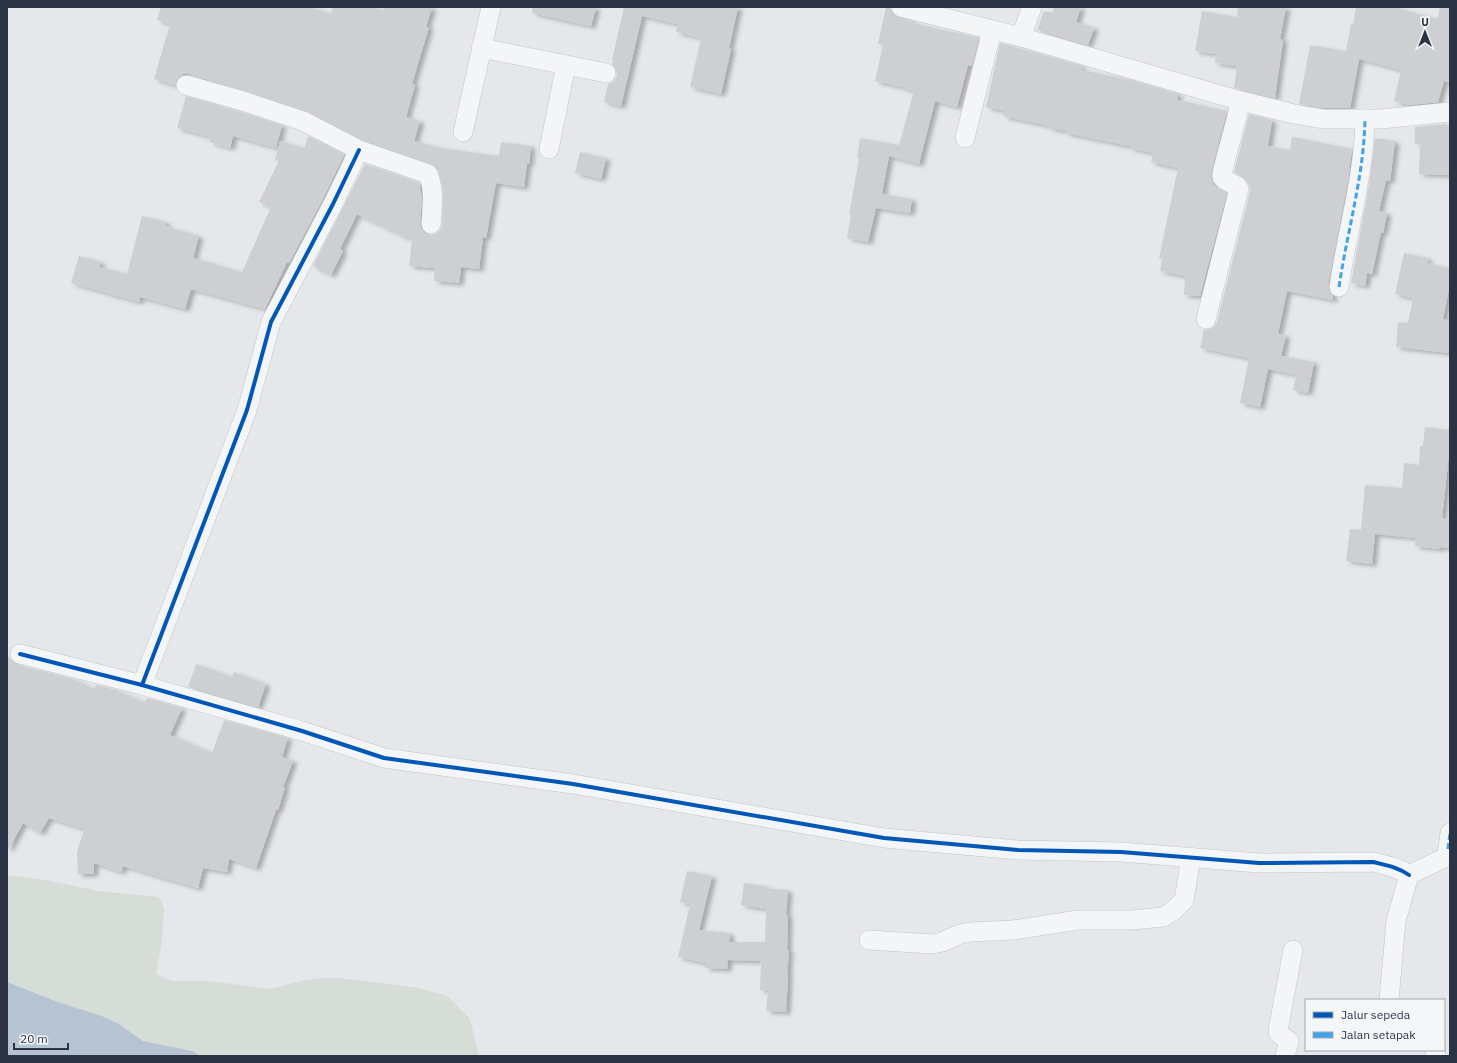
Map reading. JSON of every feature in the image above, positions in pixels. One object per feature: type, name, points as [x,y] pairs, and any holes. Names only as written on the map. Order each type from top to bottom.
[{"type":"street","points":[[463,132],[490,7]]},
{"type":"street","points":[[901,7],[1022,37],[1241,101],[1294,114],[1324,119],[1381,119],[1450,112]]},
{"type":"street","points":[[1022,37],[1032,7]]},
{"type":"street","points":[[965,138],[992,30]]},
{"type":"street","points":[[481,48],[606,73]]},
{"type":"street","points":[[549,149],[566,65]]},
{"type":"street","points":[[186,84],[243,101],[304,122],[359,150],[428,174],[433,190],[431,224]]},
{"type":"street","points":[[1206,319],[1239,189],[1238,186],[1225,180],[1222,177],[1222,173],[1241,101]]},
{"type":"street","points":[[1339,287],[1358,180],[1365,134],[1365,119]]},
{"type":"street","points":[[142,685],[247,410],[271,322],[333,204],[359,150]]},
{"type":"street","points":[[20,654],[142,685],[302,731],[384,758],[573,784],[884,838],[1018,850],[1121,852],[1259,863],[1373,862],[1389,866],[1409,875]]},
{"type":"street","points":[[1389,999],[1396,921],[1409,875],[1442,859],[1446,855],[1450,833]]},
{"type":"street","points":[[869,940],[932,944],[942,942],[960,934],[971,932],[1013,930],[1078,920],[1132,920],[1163,917],[1173,911],[1184,900],[1191,857]]},
{"type":"street","points":[[1285,1056],[1289,1041],[1279,1034],[1278,1030],[1292,950]]},
{"type":"shaded area","points":[[7,875],[46,880],[98,891],[159,897],[164,909],[162,941],[156,974],[172,981],[209,981],[270,989],[306,980],[339,978],[413,987],[448,996],[470,1019],[479,1056],[201,1056],[192,1051],[143,1041],[119,1024],[102,1016],[58,1002],[7,982]]},
{"type":"water","points":[[7,982],[58,1002],[102,1016],[119,1024],[143,1041],[192,1051],[201,1056],[7,1056]]},
{"type":"building","points":[[161,7],[309,7],[331,14],[333,7],[372,7],[383,10],[384,7],[432,7],[426,27],[429,27],[412,84],[415,85],[406,117],[420,121],[414,141],[441,148],[499,156],[501,142],[531,146],[524,187],[496,183],[486,238],[483,237],[479,269],[461,267],[459,283],[434,281],[435,268],[409,266],[412,240],[357,214],[340,249],[343,251],[331,275],[313,266],[365,164],[419,183],[422,199],[421,228],[425,233],[430,235],[436,234],[442,225],[443,192],[438,170],[432,164],[363,140],[306,111],[246,91],[189,74],[183,74],[179,77],[175,85],[154,79],[170,24],[157,20]]},
{"type":"building","points":[[533,7],[596,7],[591,26],[532,13]]},
{"type":"building","points":[[624,7],[738,7],[721,94],[690,87],[701,38],[676,32],[678,24],[642,16],[621,106],[604,102],[608,84],[614,81],[617,76],[612,60]]},
{"type":"building","points":[[886,7],[890,8],[894,15],[912,21],[912,23],[979,38],[972,66],[968,65],[957,107],[935,101],[919,164],[889,156],[882,194],[912,199],[910,213],[876,208],[868,242],[847,238],[851,215],[849,215],[859,158],[857,158],[860,138],[899,145],[914,91],[875,81],[883,45],[878,44]]},
{"type":"building","points":[[1054,7],[1081,7],[1076,22],[1094,28],[1088,45],[1037,30],[1044,11],[1052,13]]},
{"type":"building","points":[[1238,7],[1286,7],[1280,39],[1283,40],[1275,98],[1234,88],[1237,66],[1215,63],[1216,54],[1195,51],[1202,11],[1237,17]]},
{"type":"building","points":[[1356,7],[1393,7],[1437,19],[1440,7],[1450,7],[1450,83],[1444,81],[1438,102],[1409,105],[1394,101],[1401,70],[1359,59],[1350,108],[1324,108],[1299,104],[1310,45],[1346,51]]},
{"type":"building","points":[[1000,43],[1082,66],[1081,70],[1127,79],[1178,94],[1177,100],[1227,111],[1211,173],[1214,185],[1227,193],[1200,296],[1184,295],[1185,276],[1160,271],[1162,259],[1159,258],[1178,168],[1151,162],[1153,153],[1130,148],[1130,146],[1066,133],[1066,131],[1049,128],[1050,126],[1003,116],[1005,111],[986,107]]},
{"type":"building","points":[[186,96],[282,125],[276,148],[233,136],[230,148],[210,142],[211,137],[177,128]]},
{"type":"building","points":[[1249,114],[1272,120],[1268,146],[1290,150],[1292,137],[1352,149],[1348,181],[1328,285],[1329,291],[1333,296],[1333,300],[1287,291],[1278,334],[1286,335],[1281,356],[1314,362],[1308,393],[1293,390],[1296,375],[1268,369],[1260,407],[1240,403],[1249,358],[1200,348],[1204,330],[1214,327],[1217,322],[1250,192],[1250,187],[1246,180],[1234,172]]},
{"type":"building","points":[[1446,124],[1446,126],[1450,127],[1450,175],[1419,174],[1420,144],[1415,144],[1415,127]]},
{"type":"building","points":[[308,136],[344,155],[323,199],[289,263],[287,262],[265,309],[191,289],[185,309],[140,297],[139,302],[71,283],[79,256],[101,262],[99,267],[127,274],[142,216],[166,222],[165,226],[199,236],[193,258],[242,272],[271,207],[259,202],[279,161],[275,160],[280,141],[304,148]]},
{"type":"building","points":[[1375,138],[1395,141],[1390,181],[1386,180],[1379,211],[1387,213],[1383,233],[1381,232],[1372,274],[1367,273],[1365,286],[1351,283],[1369,185]]},
{"type":"building","points":[[580,152],[606,158],[601,179],[575,173]]},
{"type":"building","points":[[1404,253],[1428,258],[1427,263],[1450,268],[1450,284],[1443,319],[1450,321],[1450,353],[1396,347],[1398,322],[1408,323],[1413,298],[1395,294]]},
{"type":"building","points":[[1425,427],[1450,430],[1450,445],[1442,518],[1450,519],[1450,548],[1440,547],[1440,549],[1415,546],[1416,538],[1375,534],[1372,564],[1346,561],[1350,529],[1361,530],[1365,485],[1402,488],[1404,463],[1419,465],[1420,446],[1423,446]]},
{"type":"building","points":[[7,656],[17,665],[69,678],[94,689],[96,685],[115,690],[145,703],[147,698],[182,708],[170,735],[212,753],[224,720],[288,738],[282,757],[293,761],[283,787],[285,787],[278,810],[276,810],[256,868],[229,859],[227,872],[203,868],[198,888],[123,866],[121,872],[94,863],[94,874],[78,874],[77,852],[84,829],[49,818],[40,833],[23,823],[7,852]]},
{"type":"building","points":[[196,664],[232,677],[234,672],[266,684],[258,707],[188,687]]},
{"type":"building","points":[[687,871],[712,876],[699,930],[730,933],[729,942],[765,942],[766,909],[741,905],[744,883],[765,886],[765,888],[788,890],[786,915],[788,915],[787,950],[789,950],[786,1012],[766,1011],[768,991],[760,990],[761,961],[728,960],[727,969],[705,968],[705,963],[678,957],[690,904],[680,902]]},
{"type":"marked path","points":[[1339,287],[1362,162],[1365,119]]},
{"type":"marked path","points":[[1448,849],[1450,833]]},
{"type":"cycle path","points":[[142,685],[247,410],[271,322],[333,204],[359,150]]},
{"type":"cycle path","points":[[20,654],[142,685],[302,731],[384,758],[573,784],[884,838],[1018,850],[1121,852],[1259,863],[1373,862],[1396,868],[1409,875]]}]
